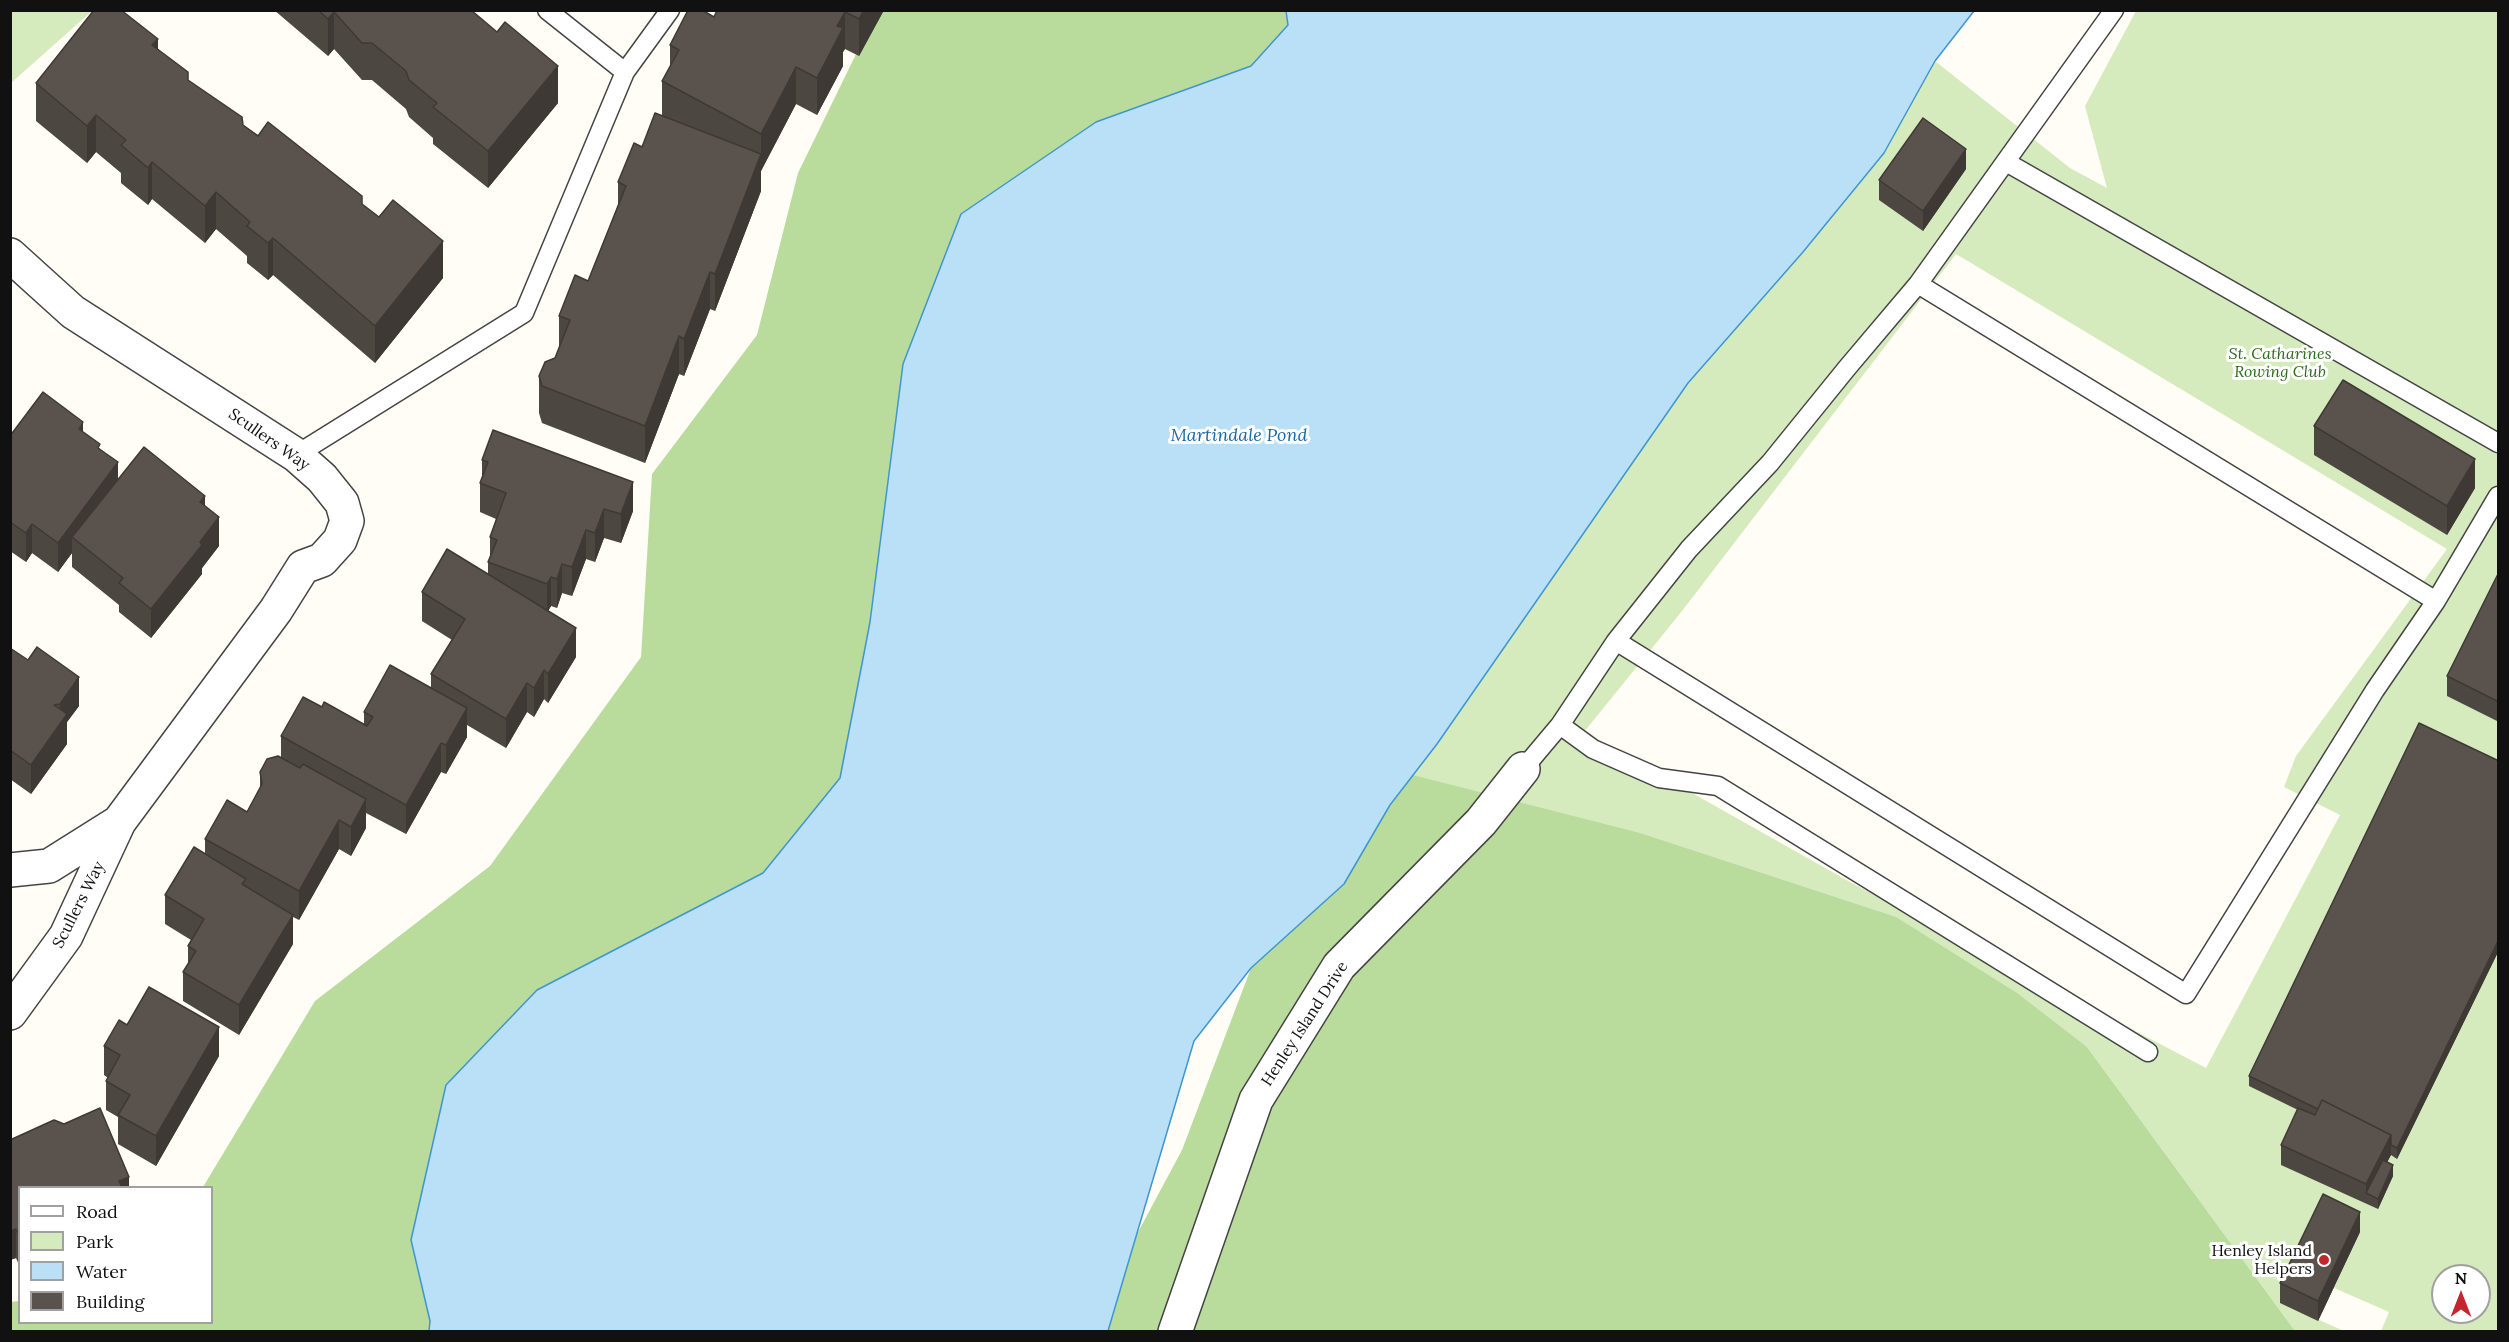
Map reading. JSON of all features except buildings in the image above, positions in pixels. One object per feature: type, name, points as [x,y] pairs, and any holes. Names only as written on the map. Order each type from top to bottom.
[{"type":"street","name":"Scullers Way","points":[[10,255],[73,312],[296,455],[322,478],[342,503],[347,521],[340,540],[322,560],[303,567],[276,610],[119,822],[66,936],[10,1013]]},
{"type":"street","name":"Henley Island Drive","points":[[1175,1332],[1256,1100],[1262,1090],[1339,966],[1481,822],[1523,769]]},
{"type":"street","name":"Scullers Way","points":[[10,870],[49,866],[119,822]]},
{"type":"lane","points":[[547,10],[625,72]]},
{"type":"lane","points":[[296,455],[524,313],[625,72],[670,10]]},
{"type":"lane","points":[[1523,769],[1560,725],[1616,641],[1689,549],[1770,463],[1918,284],[2114,10]]},
{"type":"lane","points":[[2006,162],[2499,443]]},
{"type":"lane","points":[[1918,284],[2436,601]]},
{"type":"lane","points":[[1616,641],[2186,994],[2375,690],[2436,601],[2499,496]]},
{"type":"lane","points":[[1560,725],[1593,749],[1659,778],[1718,786],[2148,1052]]},
{"type":"green space","points":[[11,10],[92,10],[92,11],[11,83]]},
{"type":"green space","points":[[877,11],[1286,11],[1288,25],[1251,66],[1096,122],[961,214],[870,622],[840,778],[763,873],[537,990],[430,1321],[429,1331],[11,1332],[11,1302],[18,1301],[18,1324],[213,1324],[213,1186],[204,1186],[315,1001],[490,866],[641,657],[652,474],[757,335],[798,173]]},
{"type":"green space","name":"St. Catharines Rowing Club","points":[[2136,11],[2498,11],[2498,772],[2322,1121],[2383,1171],[2391,1155],[2397,1158],[2498,950],[2498,1331],[2381,1331],[2389,1312],[2334,1288],[2360,1232],[2281,1303],[2344,1331],[2295,1331],[2087,1047],[1413,775],[1437,744],[1688,383],[1803,252],[1884,153],[1935,61],[2070,168],[2107,188],[2085,106]],"holes":[[[1956,254],[2447,549],[2296,756],[2284,787],[2340,815],[2206,1068],[1850,882],[1584,732],[1682,611]]]},
{"type":"green space","points":[[1413,775],[1640,833],[1896,917],[2017,993],[2087,1047],[2295,1331],[1108,1332],[1137,1234],[1182,1150],[1251,968],[1344,884],[1390,806]]},
{"type":"water","name":"Martindale Pond","points":[[1286,11],[1974,11],[1935,61],[1884,153],[1803,252],[1688,383],[1437,744],[1390,805],[1344,884],[1251,968],[1194,1041],[1108,1331],[429,1331],[430,1321],[411,1240],[446,1085],[537,990],[763,873],[840,778],[870,622],[903,364],[961,214],[1096,122],[1251,66],[1288,25]]},
{"type":"place","name":"Henley Island Helpers","points":[[2324,1260]]}]
